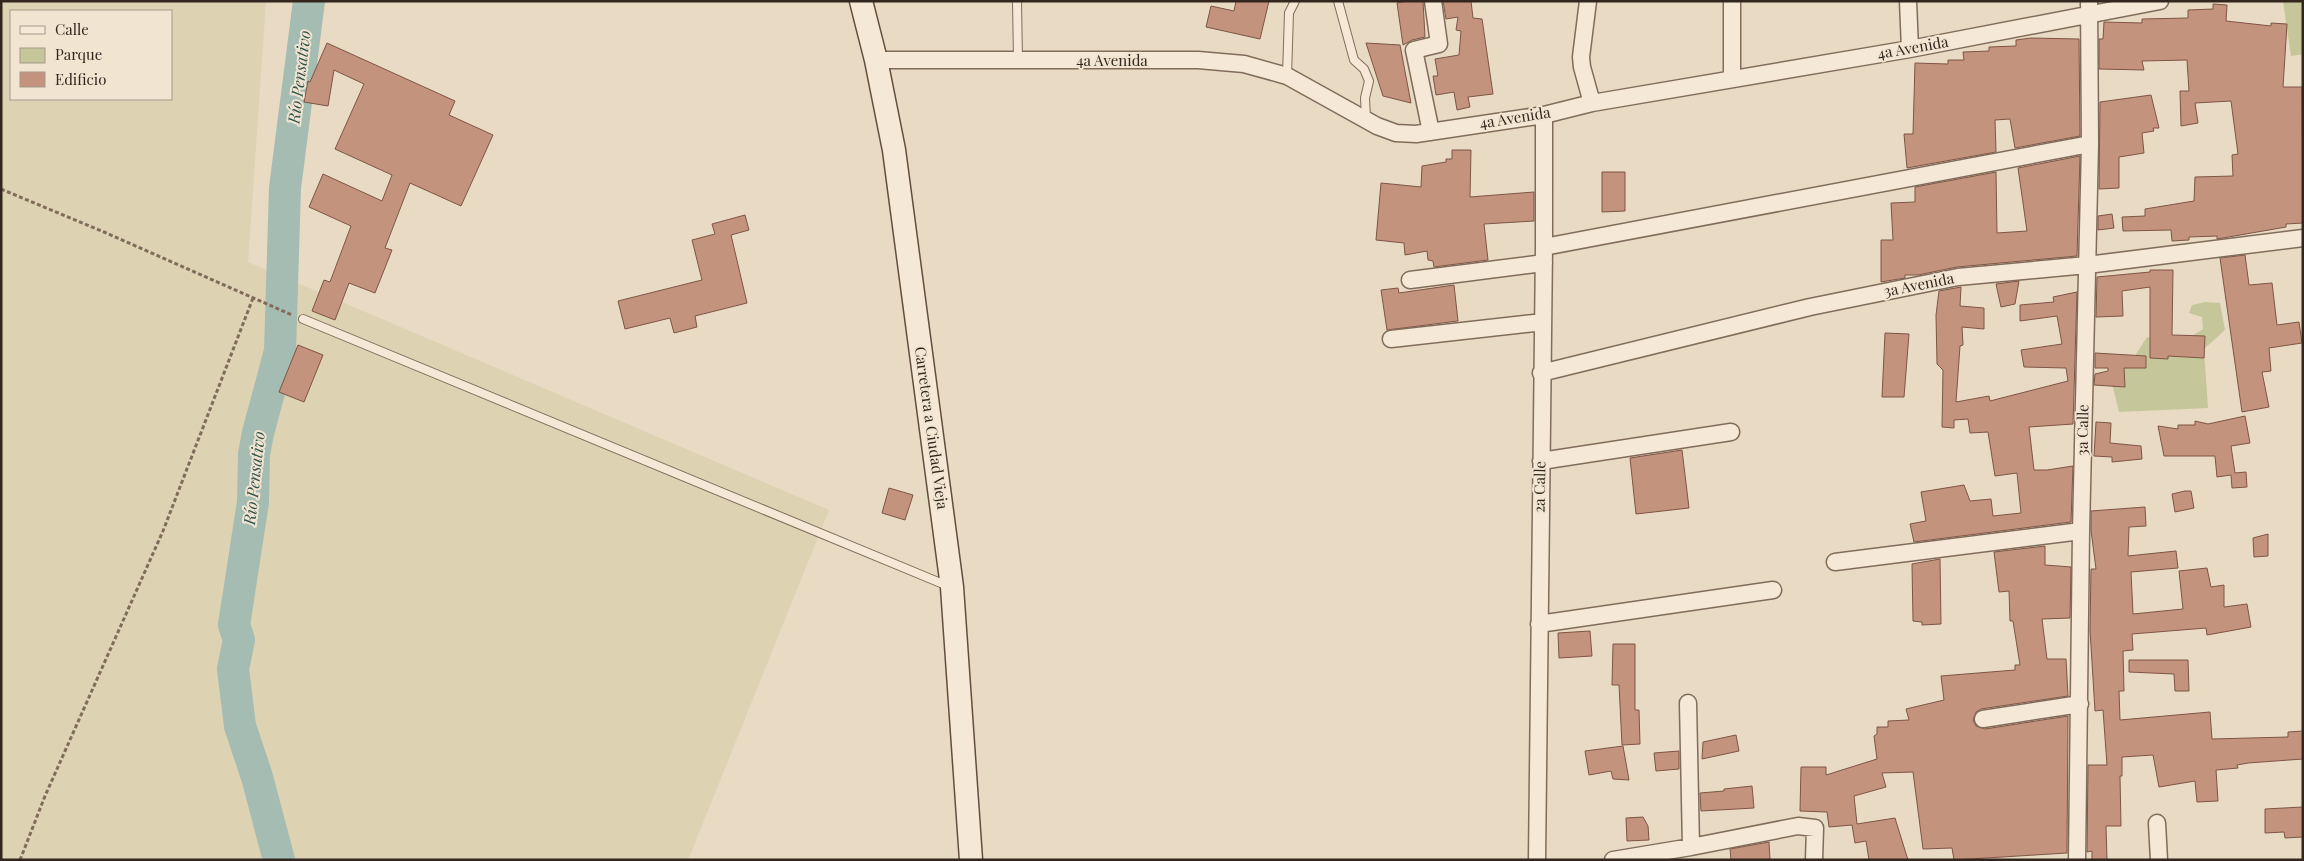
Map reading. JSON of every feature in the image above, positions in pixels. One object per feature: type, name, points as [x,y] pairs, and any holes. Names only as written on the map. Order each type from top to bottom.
[{"type":"main road","name":"Carretera a Ciudad Vieja","points":[[861,1],[876,60],[894,150],[952,587],[971,860]]},
{"type":"street","points":[[1431,132],[1414,50],[1439,44],[1433,1]]},
{"type":"street","points":[[1588,1],[1581,57],[1592,103]]},
{"type":"street","points":[[1732,1],[1732,79]]},
{"type":"street","points":[[1908,1],[1910,49]]},
{"type":"street","name":"4a Avenida","points":[[876,60],[1198,60],[1244,64],[1287,76],[1366,120],[1396,133],[1431,132],[1544,115],[1592,103],[1910,49],[2089,8],[2160,1]]},
{"type":"street","name":"3a Calle","points":[[2077,860],[2081,531],[2090,144],[2089,8]]},
{"type":"street","name":"2a Calle","points":[[1537,860],[1544,115]]},
{"type":"street","points":[[1544,247],[2090,144]]},
{"type":"street","name":"3a Avenida","points":[[1541,373],[1810,307],[1958,277],[2086,265],[2303,238]]},
{"type":"street","points":[[1410,280],[1544,264]]},
{"type":"street","points":[[1391,339],[1543,322]]},
{"type":"street","points":[[1541,461],[1731,432]]},
{"type":"street","points":[[1835,562],[2081,531]]},
{"type":"street","points":[[1539,624],[1773,590]]},
{"type":"street","points":[[1688,703],[1691,847]]},
{"type":"street","points":[[1983,719],[2080,704]]},
{"type":"street","points":[[2157,823],[2159,860]]},
{"type":"street","points":[[1613,860],[1798,826],[1814,828],[1814,860]]},
{"type":"lane","points":[[1016,1],[1018,61]]},
{"type":"lane","points":[[1287,76],[1289,14],[1295,1]]},
{"type":"lane","points":[[1338,1],[1354,60],[1364,69],[1369,81],[1365,98],[1366,120]]},
{"type":"lane","points":[[302,319],[952,587]]},
{"type":"path","points":[[1,189],[290,314]]},
{"type":"path","points":[[20,860],[45,796],[163,531],[255,299]]},
{"type":"shaded area","points":[[1,1],[266,1],[248,262],[829,510],[688,860],[1,860]]},
{"type":"green space","points":[[2283,1],[2303,1],[2303,54],[2291,56]]},
{"type":"green space","points":[[2205,302],[2220,303],[2225,330],[2204,349],[2208,408],[2119,412],[2108,367],[2127,368],[2147,337],[2182,342],[2203,329],[2202,317],[2189,313],[2192,305]]},
{"type":"building","points":[[1236,1],[1269,1],[1260,39],[1206,27],[1211,6],[1234,11]]},
{"type":"building","points":[[1423,1],[1425,37],[1412,40],[1403,45],[1397,3]]},
{"type":"building","points":[[1443,1],[1471,1],[1473,18],[1482,19],[1493,94],[1468,97],[1470,107],[1457,110],[1454,92],[1436,95],[1433,76],[1438,76],[1435,59],[1459,55],[1461,31],[1456,30],[1458,17],[1446,19]]},
{"type":"building","points":[[2213,4],[2227,5],[2226,21],[2271,26],[2271,23],[2287,24],[2283,87],[2302,87],[2303,223],[2286,224],[2286,227],[2217,239],[2217,236],[2189,237],[2189,240],[2172,241],[2171,230],[2123,231],[2122,217],[2145,216],[2145,209],[2194,201],[2195,177],[2233,176],[2232,155],[2238,154],[2231,101],[2195,103],[2198,123],[2181,126],[2180,91],[2189,91],[2187,60],[2142,61],[2144,70],[2099,69],[2099,39],[2103,39],[2104,22],[2142,23],[2142,19],[2188,18],[2188,10],[2213,9]]},
{"type":"building","points":[[2031,38],[2079,39],[2080,136],[2015,148],[2010,119],[1995,120],[1996,152],[1907,168],[1904,134],[1913,134],[1915,63],[1948,64],[1948,60],[1964,60],[1963,52],[1989,51],[1989,47],[2016,46],[2016,40]]},
{"type":"building","points":[[327,43],[455,101],[449,115],[493,135],[461,206],[410,183],[385,248],[392,250],[375,293],[349,283],[335,320],[312,311],[324,280],[330,282],[351,226],[309,207],[323,174],[382,201],[392,175],[335,149],[364,84],[334,70],[328,106],[304,102],[308,81],[310,82]]},
{"type":"building","points":[[1366,43],[1400,45],[1411,103],[1383,96]]},
{"type":"building","points":[[2151,95],[2159,128],[2153,128],[2154,131],[2142,133],[2144,153],[2119,157],[2119,188],[2099,189],[2100,102]]},
{"type":"building","points":[[1452,150],[1471,150],[1470,197],[1534,192],[1534,221],[1484,224],[1488,260],[1434,267],[1433,261],[1428,260],[1427,251],[1405,255],[1404,243],[1376,240],[1381,183],[1421,187],[1422,166],[1446,162],[1446,159],[1452,159]]},
{"type":"building","points":[[2080,156],[2077,256],[1957,267],[1918,275],[1905,275],[1905,278],[1881,282],[1881,240],[1893,240],[1891,203],[1915,202],[1915,187],[1996,172],[1997,233],[2027,231],[2018,168]]},
{"type":"building","points":[[1602,172],[1625,172],[1625,211],[1602,212]]},
{"type":"building","points":[[2112,214],[2114,228],[2098,230],[2098,216]]},
{"type":"building","points":[[745,215],[749,230],[731,235],[747,303],[695,316],[697,327],[674,333],[670,318],[625,329],[618,301],[702,280],[692,240],[715,234],[712,224]]},
{"type":"building","points":[[2245,255],[2249,285],[2272,283],[2277,325],[2299,322],[2302,343],[2269,348],[2271,371],[2262,372],[2269,407],[2242,412],[2220,258]]},
{"type":"building","points":[[2150,270],[2173,270],[2172,335],[2205,336],[2204,358],[2168,356],[2168,359],[2150,358],[2150,287],[2122,291],[2123,316],[2096,317],[2097,277],[2150,272]]},
{"type":"building","points":[[2019,281],[2015,304],[2001,307],[1996,284]]},
{"type":"building","points":[[1454,285],[1458,321],[1387,330],[1381,290],[1398,288],[1399,293]]},
{"type":"building","points":[[1961,287],[1960,306],[1984,308],[1984,329],[1962,327],[1963,345],[1960,346],[1956,402],[1989,396],[1990,401],[2068,381],[2066,368],[2024,367],[2021,350],[2062,344],[2057,316],[2020,321],[2020,305],[2054,302],[2053,297],[2077,292],[2073,424],[2029,427],[2034,470],[2073,466],[2071,522],[1914,542],[1910,524],[1926,521],[1921,492],[1964,485],[1970,501],[1991,499],[1993,516],[2021,513],[2017,473],[1995,476],[1988,432],[1970,433],[1968,419],[1954,420],[1954,428],[1942,427],[1943,370],[1937,364],[1936,315],[1939,291]]},
{"type":"building","points":[[1885,333],[1909,334],[1904,397],[1882,397]]},
{"type":"building","points":[[298,345],[323,355],[304,402],[279,392]]},
{"type":"building","points":[[2095,353],[2146,356],[2146,368],[2124,368],[2125,387],[2094,385],[2095,374],[2108,371],[2108,368],[2095,368]]},
{"type":"building","points":[[2245,416],[2250,443],[2231,446],[2235,473],[2246,472],[2247,487],[2232,488],[2231,475],[2217,477],[2215,456],[2164,456],[2158,426],[2178,429],[2178,425],[2195,425],[2195,421],[2208,424]]},
{"type":"building","points":[[2096,422],[2111,423],[2110,443],[2141,446],[2142,459],[2112,462],[2112,457],[2094,456]]},
{"type":"building","points":[[1682,450],[1689,508],[1636,514],[1630,458]]},
{"type":"building","points":[[889,488],[913,495],[905,520],[882,513]]},
{"type":"building","points":[[2191,491],[2194,508],[2175,512],[2172,494]]},
{"type":"building","points":[[2145,507],[2146,526],[2129,527],[2128,556],[2176,551],[2178,568],[2131,572],[2133,614],[2183,609],[2179,571],[2207,568],[2211,587],[2224,585],[2224,607],[2247,604],[2251,627],[2207,635],[2206,628],[2132,634],[2133,650],[2123,651],[2124,691],[2119,691],[2120,720],[2210,712],[2212,739],[2288,737],[2288,732],[2303,731],[2303,759],[2248,763],[2237,765],[2238,768],[2216,770],[2218,801],[2197,802],[2195,781],[2159,787],[2153,755],[2122,757],[2122,776],[2120,776],[2121,826],[2106,826],[2107,860],[2092,860],[2092,851],[2087,852],[2088,765],[2107,765],[2103,710],[2095,711],[2090,630],[2091,569],[2096,569],[2091,530],[2091,511]]},
{"type":"building","points":[[2268,534],[2268,556],[2254,557],[2253,538]]},
{"type":"building","points":[[2045,546],[2045,565],[2071,567],[2070,618],[2042,619],[2047,659],[2066,659],[2068,696],[1981,709],[1976,712],[1973,720],[1976,726],[1985,729],[2068,716],[2067,853],[1954,860],[1952,848],[1923,849],[1913,772],[1882,773],[1886,787],[1854,796],[1857,824],[1895,818],[1908,860],[1869,860],[1866,841],[1855,843],[1852,825],[1829,827],[1827,812],[1800,811],[1801,767],[1826,767],[1826,775],[1877,759],[1874,736],[1877,734],[1877,727],[1888,727],[1888,721],[1909,720],[1906,709],[1944,700],[1941,676],[2015,670],[2015,665],[2020,665],[2013,621],[2010,621],[2009,591],[1999,592],[1994,552]]},
{"type":"building","points":[[1940,559],[1941,624],[1922,625],[1922,622],[1913,621],[1912,564]]},
{"type":"building","points":[[1590,631],[1592,656],[1559,658],[1558,633]]},
{"type":"building","points":[[1613,644],[1635,644],[1635,710],[1639,710],[1640,744],[1622,745],[1619,685],[1612,685]]},
{"type":"building","points":[[2129,660],[2188,660],[2189,691],[2175,691],[2174,674],[2129,672]]},
{"type":"building","points":[[1736,735],[1739,751],[1702,759],[1703,742]]},
{"type":"building","points":[[1623,746],[1629,780],[1613,779],[1611,771],[1589,775],[1585,751]]},
{"type":"building","points":[[1679,751],[1679,769],[1656,771],[1654,753]]},
{"type":"building","points":[[1752,786],[1754,808],[1701,811],[1700,793]]},
{"type":"building","points":[[2303,807],[2303,837],[2285,838],[2284,832],[2265,833],[2265,809]]},
{"type":"building","points":[[1643,817],[1648,826],[1649,840],[1627,841],[1626,818]]},
{"type":"building","points":[[1769,842],[1770,860],[1731,860],[1730,849]]},
{"type":"waterway","name":"Río Pensativo","points":[[279,860],[257,777],[240,726],[233,669],[239,640],[234,625],[253,502],[254,454],[280,351],[285,188],[309,1]]}]
